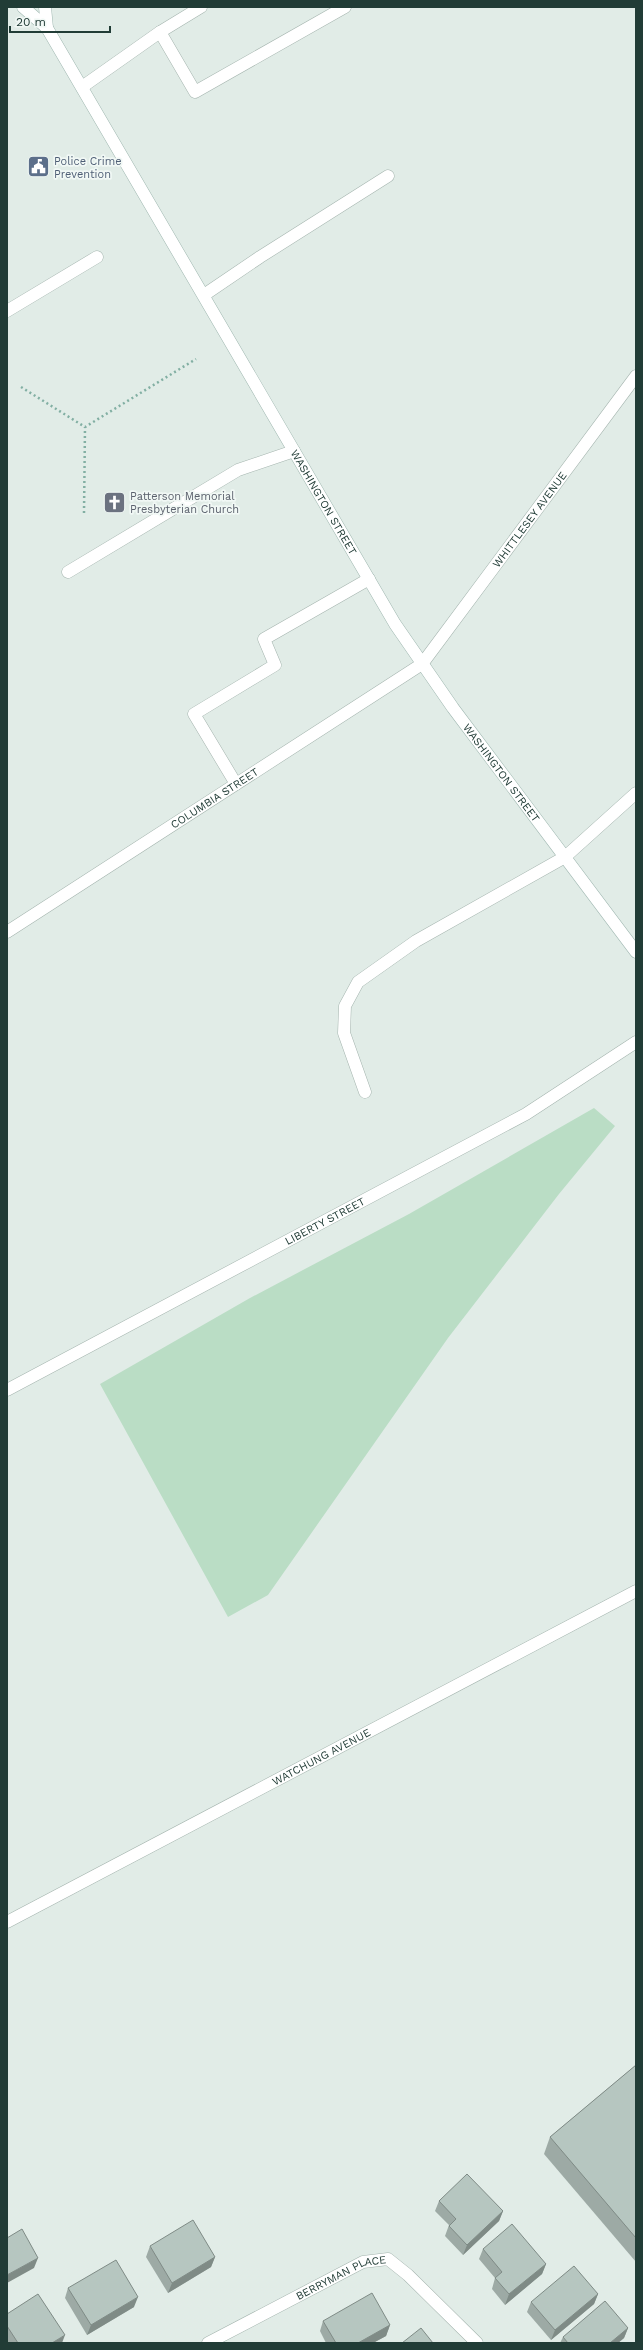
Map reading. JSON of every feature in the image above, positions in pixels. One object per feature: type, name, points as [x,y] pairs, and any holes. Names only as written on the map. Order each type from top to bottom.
[{"type":"street","name":"WASHINGTON STREET","points":[[23,7],[47,28],[395,624],[422,664],[636,952]]},
{"type":"street","name":"WASHINGTON STREET","points":[[45,7],[47,28]]},
{"type":"street","points":[[82,87],[160,32],[201,7]]},
{"type":"street","points":[[160,32],[194,92],[345,7]]},
{"type":"street","points":[[204,295],[260,257],[388,176]]},
{"type":"street","points":[[7,311],[97,257]]},
{"type":"street","name":"WHITTLESEY AVENUE","points":[[422,664],[636,376]]},
{"type":"street","points":[[68,572],[238,470],[294,451]]},
{"type":"street","points":[[236,784],[194,714],[275,665],[264,639],[369,579]]},
{"type":"street","name":"COLUMBIA STREET","points":[[7,932],[422,664]]},
{"type":"street","points":[[365,1092],[344,1033],[345,1006],[358,982],[416,941],[564,856],[636,792]]},
{"type":"street","name":"LIBERTY STREET","points":[[7,1390],[526,1114],[636,1042]]},
{"type":"street","name":"WATCHUNG AVENUE","points":[[7,1922],[636,1591]]},
{"type":"street","name":"BERRYMAN PLACE","points":[[208,2343],[363,2262],[388,2259],[408,2274],[477,2343]]},
{"type":"path","points":[[85,427],[196,359]]},
{"type":"path","points":[[21,387],[85,427]]},
{"type":"path","points":[[84,513],[85,427]]},
{"type":"green space","points":[[594,1108],[615,1126],[559,1194],[448,1338],[268,1595],[228,1617],[100,1384],[250,1298],[409,1214]]},
{"type":"building","points":[[636,2065],[636,2238],[550,2137]]},
{"type":"building","points":[[467,2174],[503,2211],[467,2245],[449,2226],[456,2219],[439,2201]]},
{"type":"building","points":[[193,2220],[215,2257],[172,2283],[150,2246]]},
{"type":"building","points":[[512,2224],[546,2264],[509,2294],[495,2278],[502,2272],[483,2249]]},
{"type":"building","points":[[22,2229],[38,2258],[7,2275],[7,2238]]},
{"type":"building","points":[[116,2260],[138,2297],[91,2325],[68,2288]]},
{"type":"building","points":[[574,2266],[598,2294],[555,2330],[531,2302]]},
{"type":"building","points":[[372,2293],[390,2325],[358,2343],[336,2343],[323,2321]]},
{"type":"building","points":[[38,2294],[65,2335],[52,2343],[18,2343],[7,2326],[7,2314]]},
{"type":"building","points":[[605,2301],[628,2328],[610,2343],[568,2343],[563,2337]]},
{"type":"building","points":[[421,2328],[433,2343],[402,2343]]},
{"type":"place","name":"Police Crime Prevention","points":[[38,167]]},
{"type":"place","name":"Patterson Memorial Presbyterian Church","points":[[115,502]]}]
